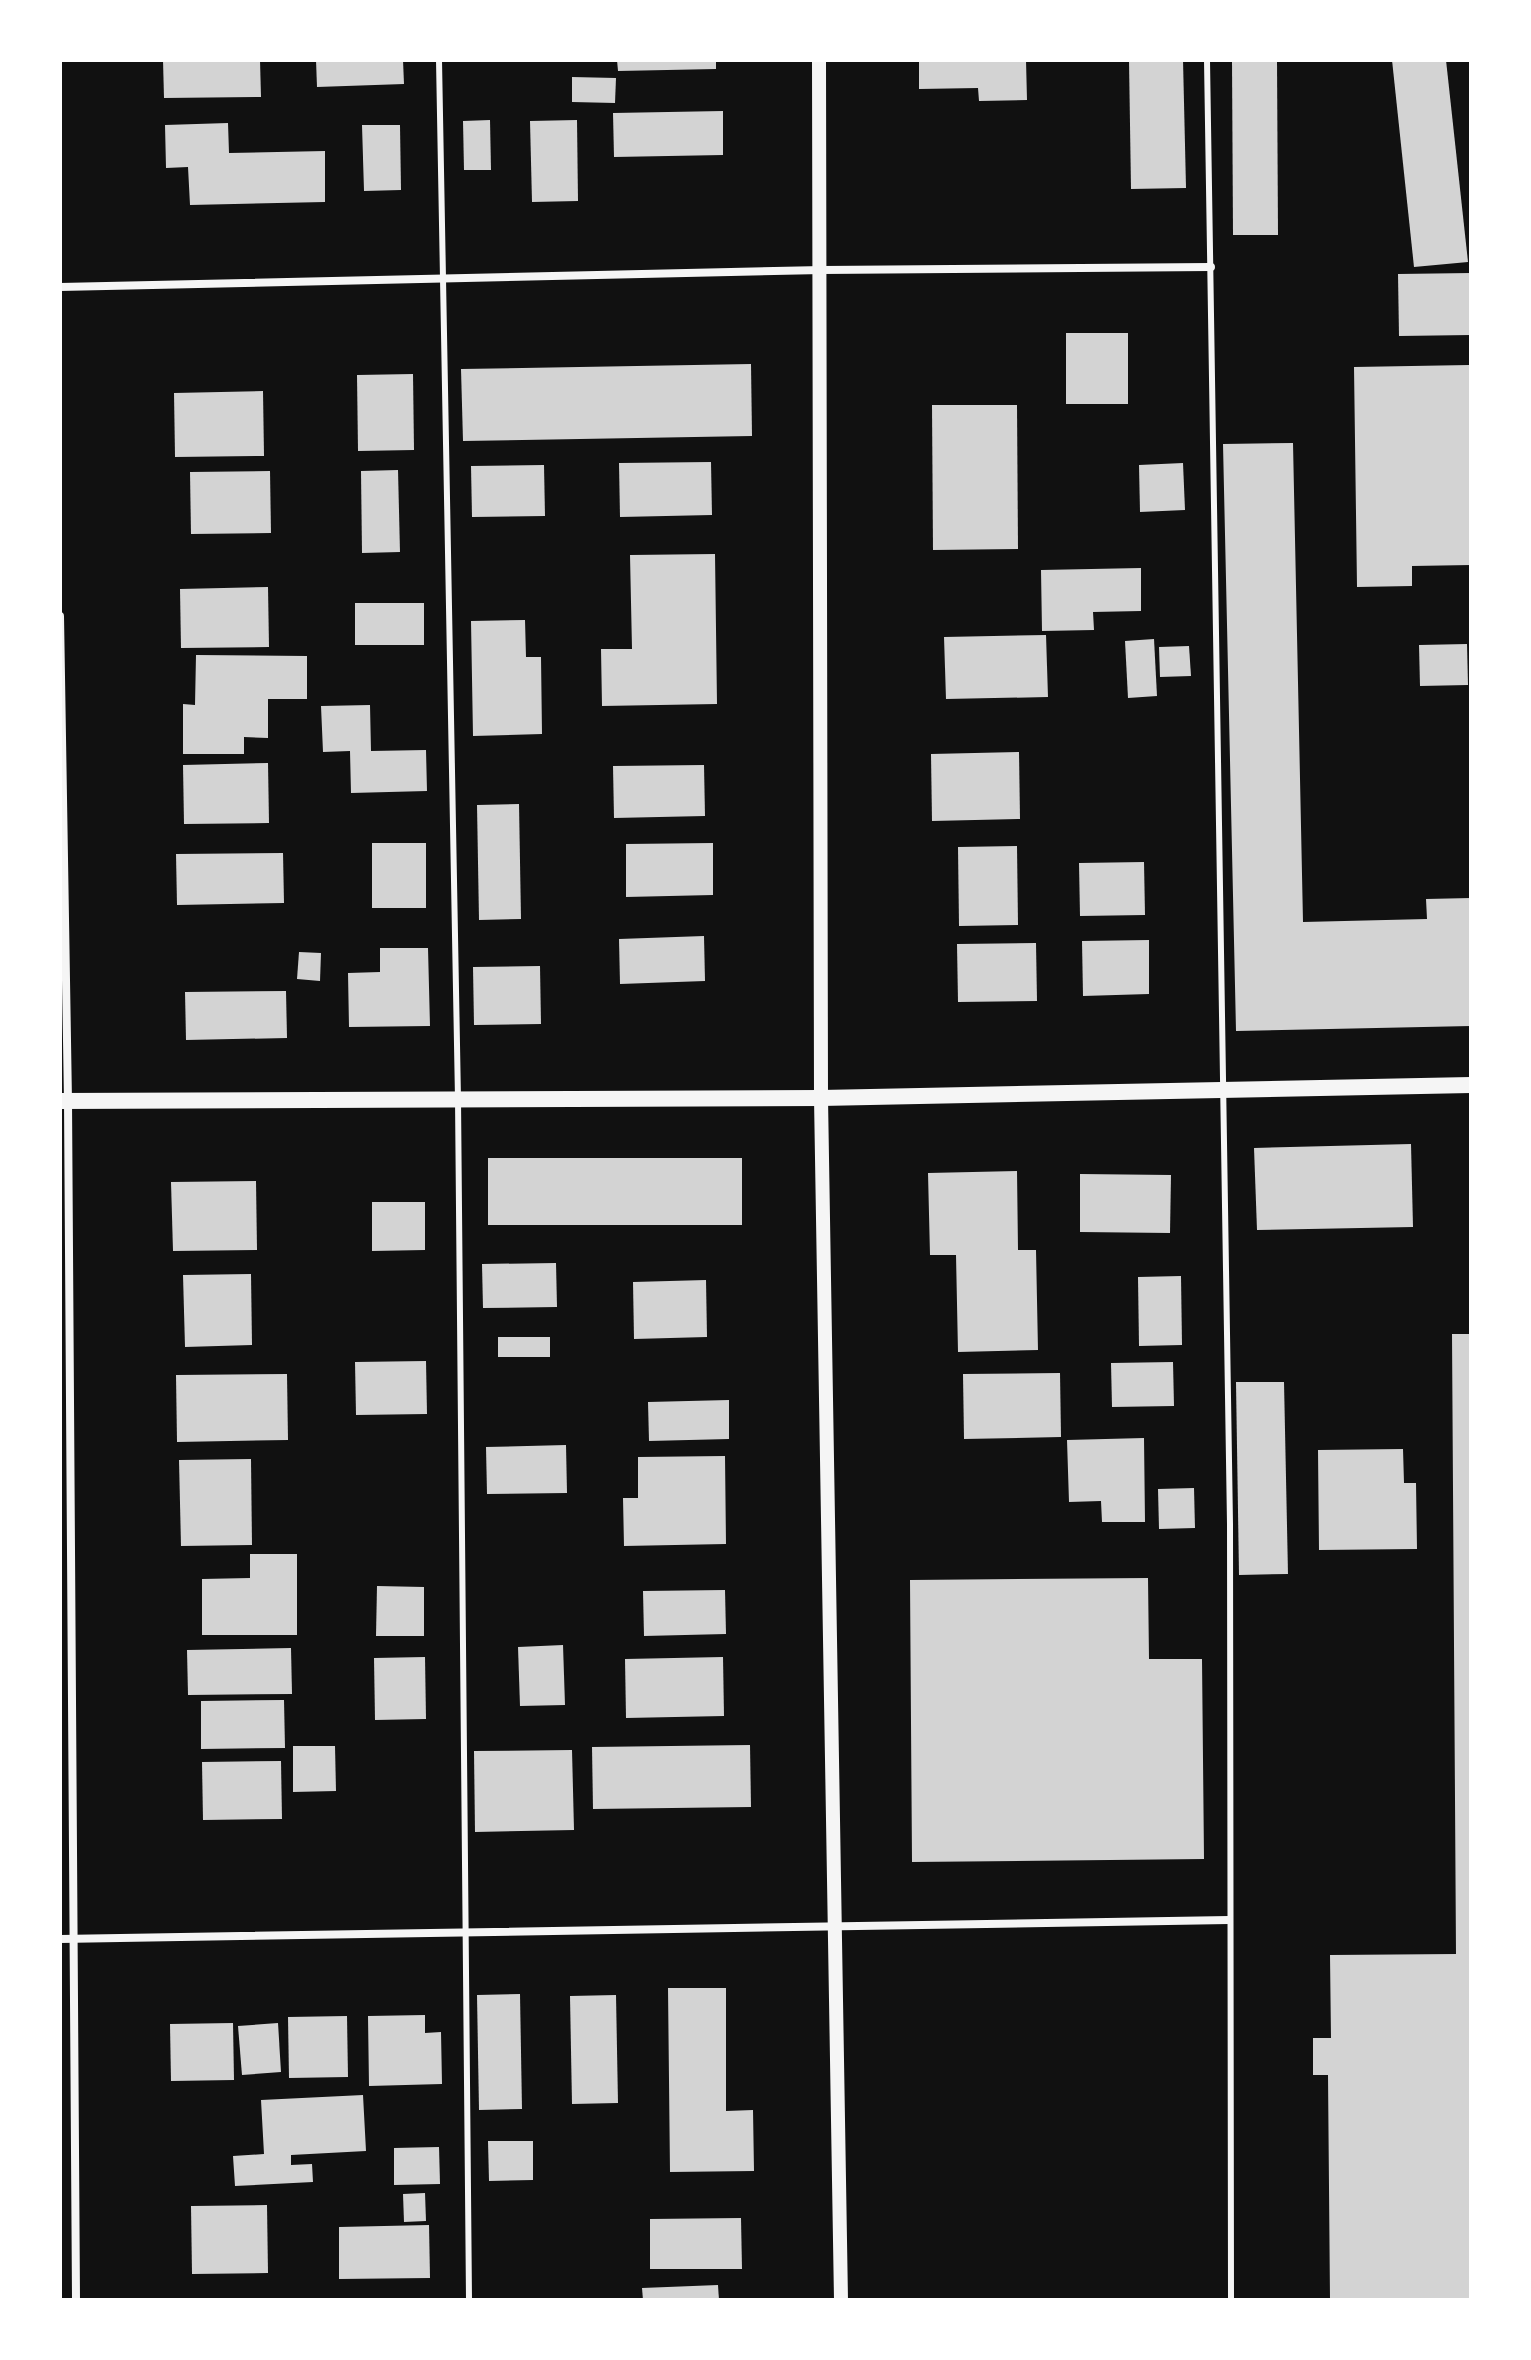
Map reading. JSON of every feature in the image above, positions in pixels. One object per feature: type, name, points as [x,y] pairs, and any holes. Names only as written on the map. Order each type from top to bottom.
[{"type":"main road","points":[[64,1101],[821,1098],[1471,1085]]},
{"type":"street","points":[[819,60],[822,270],[821,1098],[841,2300]]},
{"type":"street","points":[[60,287],[822,270],[1211,267]]},
{"type":"street","points":[[60,616],[76,2300]]},
{"type":"street","points":[[60,1939],[1229,1920]]},
{"type":"lane","points":[[439,60],[458,1099],[469,2300]]},
{"type":"lane","points":[[1207,60],[1230,1524],[1231,2300]]},
{"type":"building","points":[[163,60],[260,60],[261,97],[164,98]]},
{"type":"building","points":[[316,60],[403,60],[404,84],[317,87]]},
{"type":"building","points":[[617,60],[716,60],[716,69],[618,71]]},
{"type":"building","points":[[919,60],[1026,60],[1027,100],[979,101],[978,88],[919,89]]},
{"type":"building","points":[[1129,60],[1183,60],[1186,188],[1131,189]]},
{"type":"building","points":[[1232,60],[1277,60],[1278,235],[1233,235]]},
{"type":"building","points":[[1392,60],[1446,60],[1468,262],[1414,267]]},
{"type":"building","points":[[572,77],[616,78],[615,103],[572,102]]},
{"type":"building","points":[[723,111],[723,155],[614,157],[613,113]]},
{"type":"building","points":[[490,120],[491,170],[464,170],[463,121]]},
{"type":"building","points":[[577,120],[578,201],[532,202],[530,121]]},
{"type":"building","points":[[228,123],[229,153],[325,151],[325,202],[190,205],[188,167],[166,168],[165,125]]},
{"type":"building","points":[[362,125],[400,125],[401,190],[364,191]]},
{"type":"building","points":[[1471,273],[1471,335],[1399,336],[1398,274]]},
{"type":"building","points":[[1066,333],[1128,333],[1128,404],[1066,404]]},
{"type":"building","points":[[751,364],[752,436],[463,441],[461,369]]},
{"type":"building","points":[[1469,365],[1471,565],[1412,566],[1412,586],[1357,587],[1354,367]]},
{"type":"building","points":[[413,374],[414,450],[358,451],[357,375]]},
{"type":"building","points":[[263,391],[264,456],[175,457],[174,393]]},
{"type":"building","points":[[932,405],[1017,405],[1018,549],[933,550]]},
{"type":"building","points":[[1293,443],[1303,922],[1427,919],[1426,899],[1471,898],[1471,1026],[1236,1031],[1223,444]]},
{"type":"building","points":[[711,462],[712,515],[620,517],[619,463]]},
{"type":"building","points":[[1183,463],[1185,510],[1140,512],[1139,465]]},
{"type":"building","points":[[544,465],[545,516],[472,517],[471,466]]},
{"type":"building","points":[[398,470],[400,552],[362,553],[361,471]]},
{"type":"building","points":[[270,471],[271,533],[191,534],[190,472]]},
{"type":"building","points":[[715,554],[717,704],[602,706],[601,649],[632,649],[630,555]]},
{"type":"building","points":[[1141,568],[1141,611],[1093,612],[1094,630],[1042,631],[1041,570]]},
{"type":"building","points":[[268,587],[269,647],[181,648],[180,589]]},
{"type":"building","points":[[355,603],[424,603],[424,645],[355,645]]},
{"type":"building","points":[[525,620],[526,657],[541,657],[542,734],[473,736],[471,621]]},
{"type":"building","points":[[1046,635],[1048,697],[946,699],[944,637]]},
{"type":"building","points":[[1154,639],[1157,696],[1128,698],[1125,641]]},
{"type":"building","points":[[1467,644],[1468,685],[1420,686],[1419,645]]},
{"type":"building","points":[[1189,646],[1191,676],[1160,677],[1159,647]]},
{"type":"building","points":[[196,655],[307,656],[307,699],[268,699],[268,738],[244,737],[244,754],[183,754],[183,704],[195,705]]},
{"type":"building","points":[[370,705],[371,751],[426,750],[427,791],[351,793],[350,751],[323,752],[321,706]]},
{"type":"building","points":[[1019,752],[1020,819],[932,821],[931,754]]},
{"type":"building","points":[[268,763],[269,823],[184,824],[183,765]]},
{"type":"building","points":[[704,765],[705,816],[614,818],[613,766]]},
{"type":"building","points":[[519,804],[521,919],[479,920],[477,805]]},
{"type":"building","points":[[372,843],[426,843],[426,908],[372,908]]},
{"type":"building","points":[[713,843],[713,895],[626,897],[626,844]]},
{"type":"building","points":[[1017,846],[1018,925],[959,926],[958,847]]},
{"type":"building","points":[[283,853],[284,903],[177,905],[176,854]]},
{"type":"building","points":[[1144,862],[1145,915],[1080,916],[1079,863]]},
{"type":"building","points":[[704,936],[705,981],[620,984],[619,939]]},
{"type":"building","points":[[1149,940],[1149,994],[1083,996],[1082,941]]},
{"type":"building","points":[[1036,943],[1037,1001],[958,1002],[957,944]]},
{"type":"building","points":[[380,948],[428,948],[430,1026],[349,1027],[348,973],[380,972]]},
{"type":"building","points":[[299,952],[321,953],[320,981],[297,979]]},
{"type":"building","points":[[540,966],[541,1024],[474,1025],[473,967]]},
{"type":"building","points":[[286,991],[287,1038],[186,1040],[185,992]]},
{"type":"building","points":[[1411,1144],[1413,1227],[1257,1230],[1254,1148]]},
{"type":"building","points":[[488,1158],[742,1158],[742,1225],[488,1225]]},
{"type":"building","points":[[1017,1171],[1018,1250],[1036,1250],[1038,1350],[958,1352],[956,1255],[930,1255],[928,1173]]},
{"type":"building","points":[[1080,1174],[1171,1175],[1170,1233],[1080,1232]]},
{"type":"building","points":[[256,1181],[257,1250],[173,1251],[171,1182]]},
{"type":"building","points":[[372,1202],[425,1202],[425,1250],[372,1251]]},
{"type":"building","points":[[556,1263],[557,1307],[483,1308],[482,1264]]},
{"type":"building","points":[[251,1274],[252,1345],[185,1347],[183,1275]]},
{"type":"building","points":[[1181,1276],[1182,1345],[1139,1346],[1138,1277]]},
{"type":"building","points":[[706,1280],[707,1337],[634,1339],[633,1282]]},
{"type":"building","points":[[1452,1334],[1471,1334],[1471,2300],[1330,2300],[1328,2075],[1313,2075],[1313,2038],[1331,2038],[1330,1955],[1456,1954]]},
{"type":"building","points":[[498,1337],[550,1337],[550,1357],[498,1357]]},
{"type":"building","points":[[426,1361],[427,1414],[356,1415],[355,1362]]},
{"type":"building","points":[[1173,1362],[1174,1406],[1112,1407],[1111,1363]]},
{"type":"building","points":[[1060,1373],[1061,1437],[964,1439],[963,1374]]},
{"type":"building","points":[[287,1374],[288,1440],[177,1442],[176,1375]]},
{"type":"building","points":[[1236,1382],[1284,1382],[1288,1574],[1239,1575]]},
{"type":"building","points":[[729,1400],[729,1439],[649,1441],[648,1402]]},
{"type":"building","points":[[1144,1438],[1145,1522],[1102,1522],[1101,1501],[1069,1502],[1067,1440]]},
{"type":"building","points":[[566,1445],[567,1493],[487,1494],[486,1447]]},
{"type":"building","points":[[1403,1449],[1404,1483],[1416,1483],[1417,1549],[1319,1550],[1318,1450]]},
{"type":"building","points":[[725,1456],[726,1544],[624,1546],[623,1498],[638,1498],[638,1457]]},
{"type":"building","points":[[251,1459],[252,1545],[181,1546],[179,1460]]},
{"type":"building","points":[[1194,1488],[1195,1528],[1159,1529],[1158,1489]]},
{"type":"building","points":[[250,1554],[297,1554],[297,1635],[202,1635],[202,1579],[250,1578]]},
{"type":"building","points":[[1148,1578],[1149,1659],[1202,1659],[1204,1859],[912,1862],[910,1580]]},
{"type":"building","points":[[377,1586],[424,1587],[424,1636],[376,1636]]},
{"type":"building","points":[[725,1590],[726,1634],[644,1636],[643,1591]]},
{"type":"building","points":[[563,1645],[565,1705],[520,1706],[518,1647]]},
{"type":"building","points":[[291,1648],[292,1694],[188,1695],[187,1650]]},
{"type":"building","points":[[425,1657],[426,1719],[375,1720],[374,1658]]},
{"type":"building","points":[[723,1657],[724,1716],[626,1718],[625,1659]]},
{"type":"building","points":[[284,1700],[285,1748],[201,1749],[201,1701]]},
{"type":"building","points":[[750,1745],[751,1807],[593,1809],[592,1747]]},
{"type":"building","points":[[293,1746],[335,1746],[336,1791],[293,1792]]},
{"type":"building","points":[[572,1750],[574,1830],[475,1832],[474,1751]]},
{"type":"building","points":[[281,1761],[282,1819],[203,1820],[202,1762]]},
{"type":"building","points":[[668,1988],[726,1988],[726,2111],[753,2110],[754,2171],[670,2172]]},
{"type":"building","points":[[520,1994],[522,2109],[479,2110],[477,1995]]},
{"type":"building","points":[[616,1995],[618,2103],[572,2104],[570,1996]]},
{"type":"building","points":[[425,2015],[425,2033],[441,2032],[442,2084],[369,2086],[368,2016]]},
{"type":"building","points":[[347,2016],[348,2077],[289,2078],[288,2017]]},
{"type":"building","points":[[233,2023],[234,2080],[171,2081],[170,2024]]},
{"type":"building","points":[[278,2023],[281,2072],[242,2075],[238,2026]]},
{"type":"building","points":[[363,2095],[366,2151],[291,2155],[291,2165],[312,2164],[313,2182],[235,2186],[233,2156],[264,2154],[261,2100]]},
{"type":"building","points":[[488,2141],[533,2141],[533,2180],[489,2181]]},
{"type":"building","points":[[439,2147],[440,2184],[394,2185],[394,2148]]},
{"type":"building","points":[[425,2193],[426,2221],[404,2222],[403,2194]]},
{"type":"building","points":[[267,2205],[268,2273],[192,2274],[191,2206]]},
{"type":"building","points":[[741,2218],[742,2269],[650,2269],[650,2219]]},
{"type":"building","points":[[429,2225],[430,2278],[339,2279],[339,2227]]},
{"type":"building","points":[[718,2285],[719,2300],[643,2300],[642,2288]]}]
